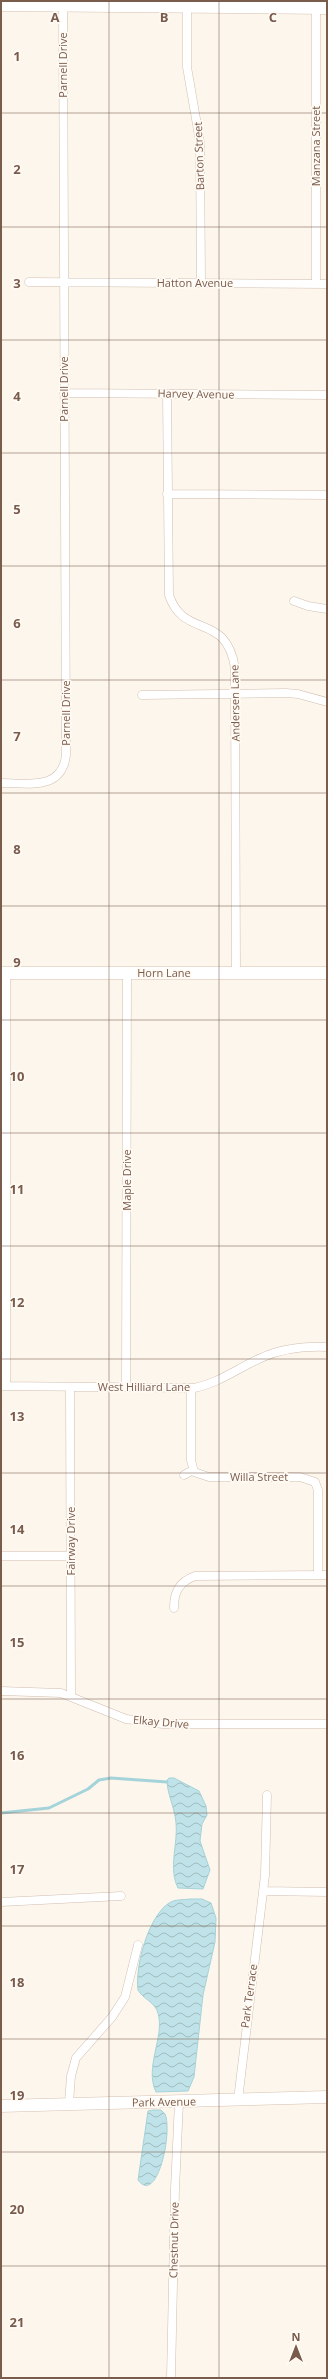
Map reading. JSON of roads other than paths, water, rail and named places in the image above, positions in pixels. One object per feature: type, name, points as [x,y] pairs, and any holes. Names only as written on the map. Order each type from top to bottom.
[{"type":"street","points":[[1,4],[187,5],[322,8]]},
{"type":"street","name":"Parnell Drive","points":[[1,783],[44,782],[60,773],[65,761],[63,5]]},
{"type":"street","name":"Barton Street","points":[[187,5],[187,67],[200,142],[201,283]]},
{"type":"street","name":"Manzana Street","points":[[316,284],[322,8]]},
{"type":"street","name":"Hatton Avenue","points":[[28,282],[327,284]]},
{"type":"street","name":"Harvey Avenue","points":[[64,393],[327,395]]},
{"type":"street","name":"Andersen Lane","points":[[167,394],[167,494],[171,600],[180,614],[194,624],[210,628],[219,634],[230,647],[235,668],[236,973]]},
{"type":"street","points":[[167,494],[327,495]]},
{"type":"street","points":[[294,601],[308,606],[327,609]]},
{"type":"street","points":[[142,695],[298,694],[327,702]]},
{"type":"street","points":[[3,973],[4,1386]]},
{"type":"street","name":"Horn Lane","points":[[3,973],[327,973]]},
{"type":"street","name":"Maple Drive","points":[[126,1387],[127,973]]},
{"type":"street","name":"West Hilliard Lane","points":[[4,1386],[191,1388],[214,1382],[260,1358],[284,1350],[327,1346]]},
{"type":"street","name":"Fairway Drive","points":[[70,1386],[71,1695]]},
{"type":"street","points":[[184,1475],[193,1470],[191,1460],[191,1388]]},
{"type":"street","name":"Willa Street","points":[[193,1470],[198,1475],[209,1477],[300,1477],[317,1479],[318,1575]]},
{"type":"street","points":[[1,1556],[71,1556]]},
{"type":"street","points":[[174,1608],[175,1593],[179,1587],[195,1576],[327,1575]]},
{"type":"street","name":"Elkay Drive","points":[[1,1691],[44,1691],[71,1695],[126,1719],[163,1724],[327,1724]]},
{"type":"street","name":"Park Terrace","points":[[238,2100],[263,1891],[267,1795]]},
{"type":"street","points":[[263,1891],[327,1892]]},
{"type":"street","points":[[1,1902],[120,1896]]},
{"type":"street","points":[[69,2103],[71,2076],[76,2058],[107,2022],[125,1997],[138,1945]]},
{"type":"street","name":"Park Avenue","points":[[1,2106],[327,2097]]},
{"type":"street","name":"Chestnut Drive","points":[[171,2378],[175,2188],[179,2102]]},
{"type":"water","points":[[169,1778],[174,1778],[199,1791],[206,1806],[207,1815],[202,1824],[200,1841],[210,1870],[203,1889],[178,1888],[175,1880],[174,1864],[176,1823],[167,1785],[167,1780]]},
{"type":"water","points":[[202,1899],[211,1903],[216,1918],[215,1942],[203,1995],[194,2077],[188,2091],[156,2092],[152,2072],[159,2032],[159,2022],[156,2009],[152,2003],[138,1990],[141,1956],[149,1930],[162,1910],[169,1903],[176,1900]]},
{"type":"water","points":[[161,2110],[165,2114],[167,2136],[162,2164],[151,2183],[145,2185],[138,2180],[148,2111]]},
{"type":"waterway","points":[[1,1813],[49,1808],[88,1789],[99,1780],[111,1778],[167,1782]]}]
